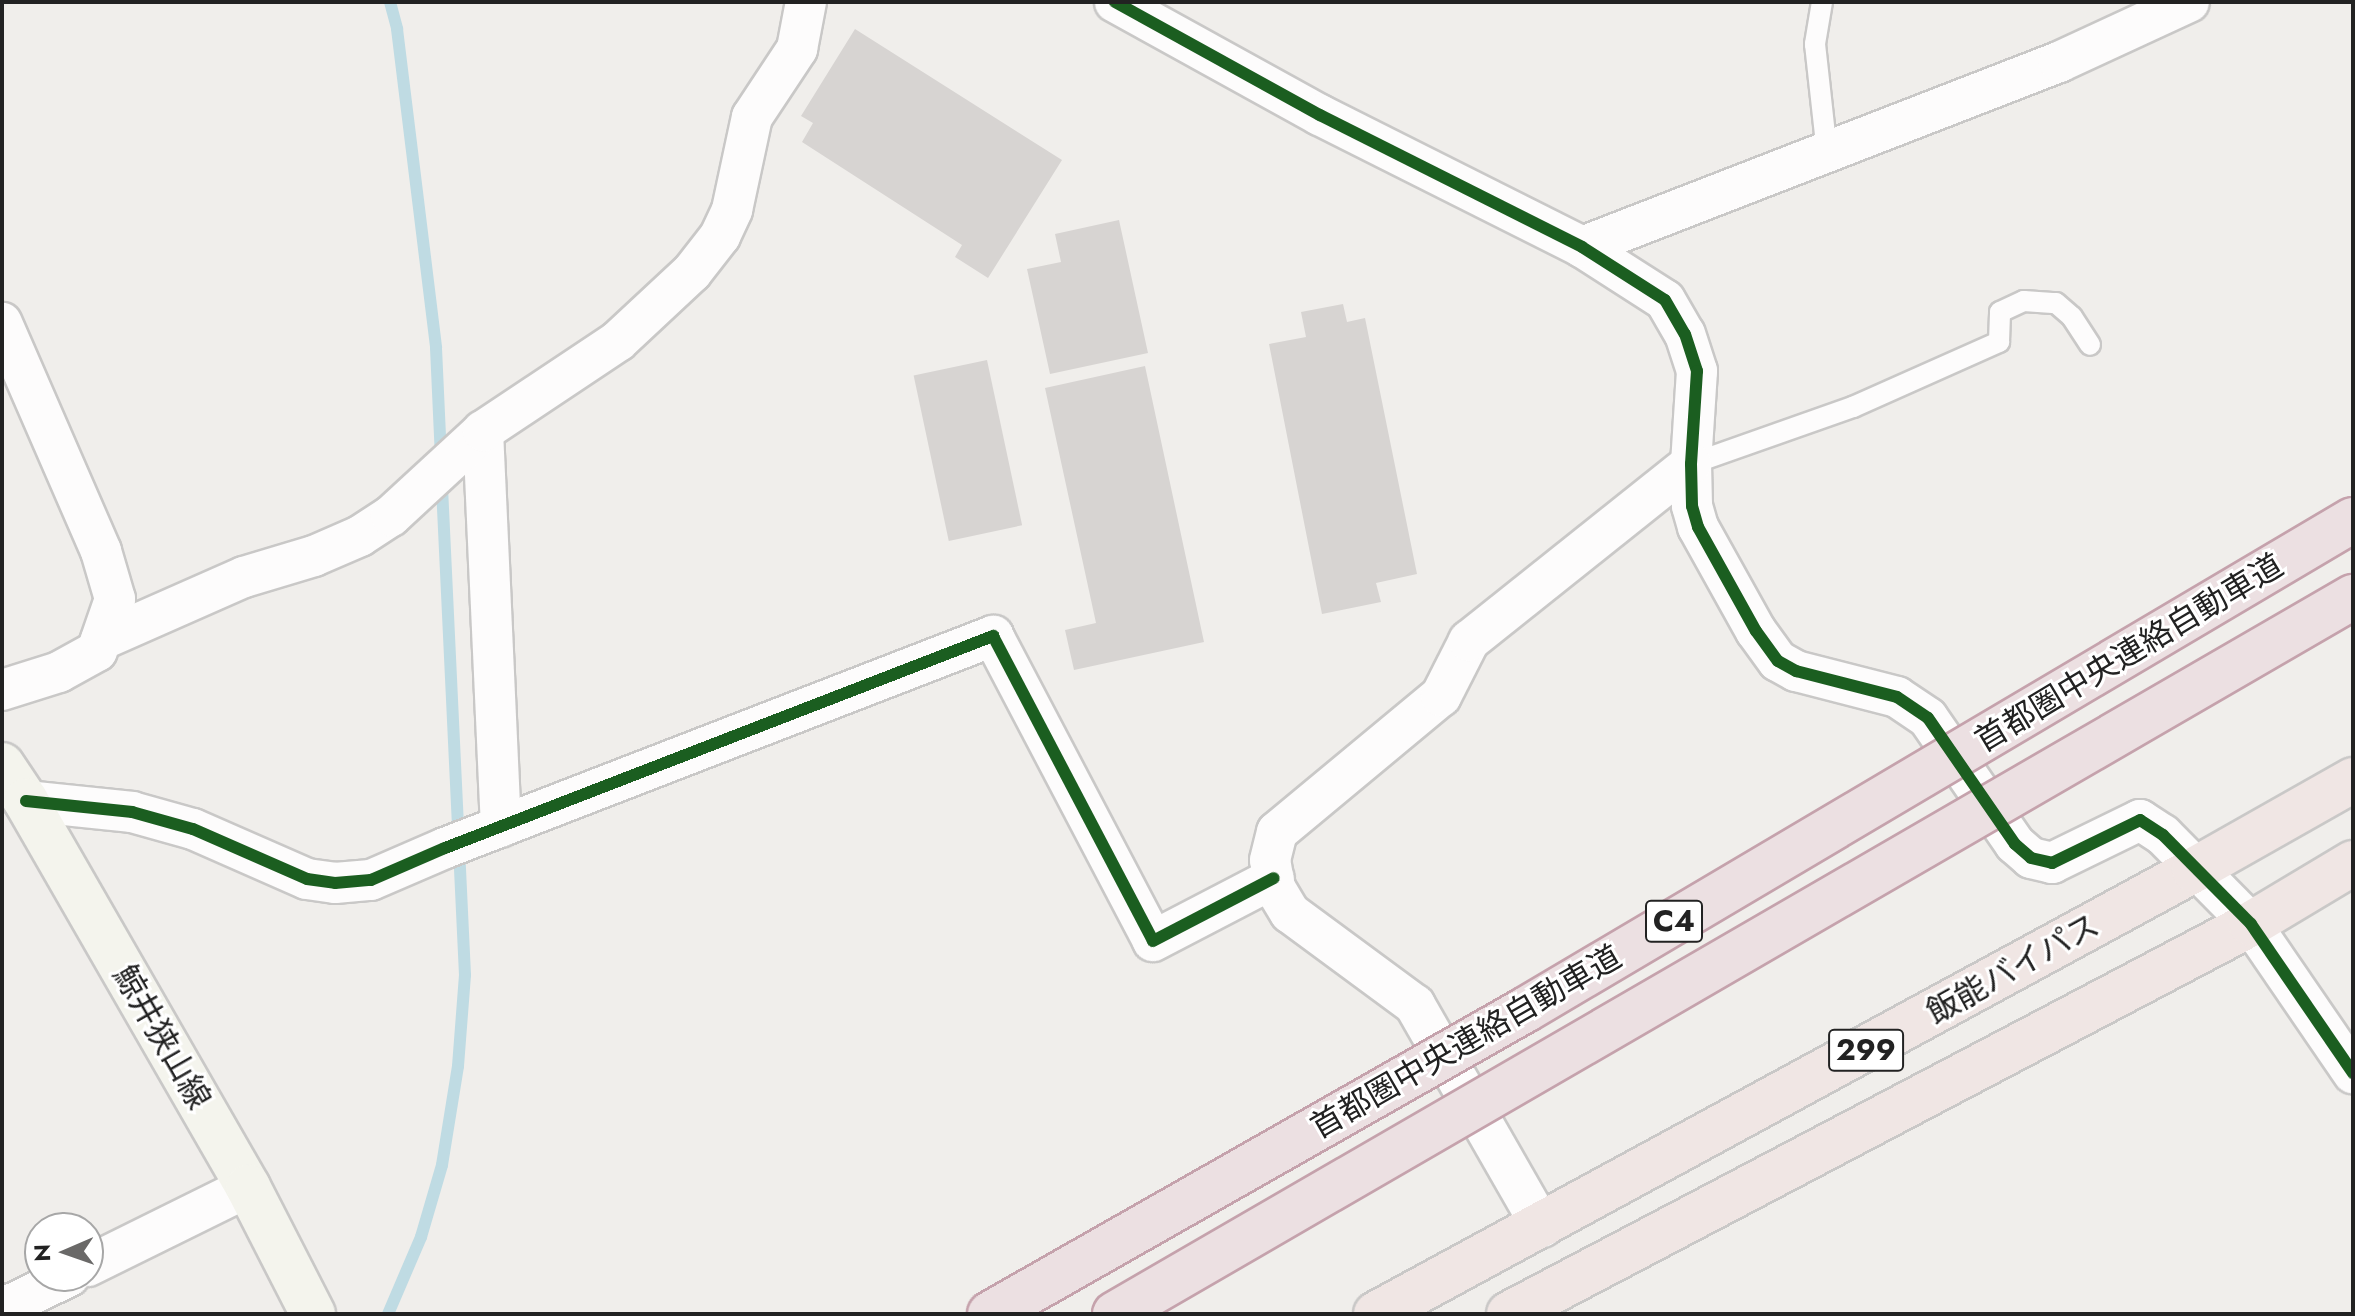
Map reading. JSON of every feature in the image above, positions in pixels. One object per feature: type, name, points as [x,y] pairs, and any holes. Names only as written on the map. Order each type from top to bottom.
[{"type":"highway","name":"首都圏中央連絡自動車道","points":[[990,1314],[1525,1010],[2353,520]]},
{"type":"highway","name":"首都圏中央連絡自動車道","points":[[1115,1314],[2353,597]]},
{"type":"highway","name":"飯能バイパス","points":[[1376,1314],[1542,1227],[2353,780]]},
{"type":"highway","name":"299","points":[[1509,1314],[2251,924],[2353,863]]},
{"type":"main road","name":"鯨井狭山線","points":[[14,783],[248,1187],[313,1314]]},
{"type":"street","points":[[101,640],[244,577],[314,556],[360,536],[391,516],[483,431],[618,341],[692,272],[720,236],[732,210],[752,117],[797,49],[806,2]]},
{"type":"street","points":[[1115,2],[1320,115],[1582,247],[1665,300],[1685,334],[1697,371],[1691,464],[1692,506],[1698,527],[1756,631],[1778,661],[1796,671],[1897,697],[1928,718],[2015,844],[2031,858],[2052,863],[2140,820],[2163,835],[2194,870],[2251,924],[2353,1073]]},
{"type":"street","points":[[1582,247],[2059,62],[2189,2]]},
{"type":"street","points":[[2,323],[101,551],[115,599],[97,651],[59,672],[2,690]]},
{"type":"street","points":[[471,838],[483,431]]},
{"type":"street","points":[[1542,1227],[1415,1005],[1290,913],[1274,878],[1270,860],[1277,832],[1441,696],[1469,641],[1691,464]]},
{"type":"street","points":[[14,783],[193,829],[307,879],[335,883],[371,880],[471,838],[993,636],[1153,941],[1274,878]]},
{"type":"street","points":[[104,1258],[248,1187]]},
{"type":"street","points":[[2,1309],[37,1292]]},
{"type":"lane","points":[[1822,2],[1815,44],[1827,152]]},
{"type":"lane","points":[[1691,464],[1853,407],[1999,342],[2000,312],[2024,301],[2056,303],[2072,317],[2090,345]]},
{"type":"building","points":[[855,29],[1062,160],[988,278],[955,257],[962,245],[802,142],[813,123],[801,116]]},
{"type":"building","points":[[1119,220],[1148,353],[1050,374],[1027,269],[1061,262],[1055,234]]},
{"type":"building","points":[[1343,304],[1347,322],[1365,318],[1417,574],[1376,583],[1381,602],[1322,614],[1269,344],[1306,337],[1301,312]]},
{"type":"building","points":[[987,360],[1022,525],[949,541],[914,376]]},
{"type":"building","points":[[1145,366],[1204,642],[1074,670],[1065,630],[1096,623],[1045,388]]},
{"type":"waterway","points":[[390,2],[397,29],[436,348],[441,459]]},
{"type":"waterway","points":[[388,1314],[421,1237],[442,1165],[458,1066],[465,975],[442,481]]},
{"type":"cycle path","points":[[1115,2],[1320,115],[1582,247],[1665,300],[1685,334],[1697,371],[1691,464],[1692,506],[1698,527],[1756,631],[1778,661],[1796,671],[1897,697],[1928,718],[2015,844],[2031,858],[2052,863],[2140,820],[2163,835],[2251,924],[2353,1073]]},
{"type":"cycle path","points":[[26,801],[132,812],[193,829],[307,879],[335,883],[371,880],[445,848],[993,636],[1153,941],[1274,878]]}]
